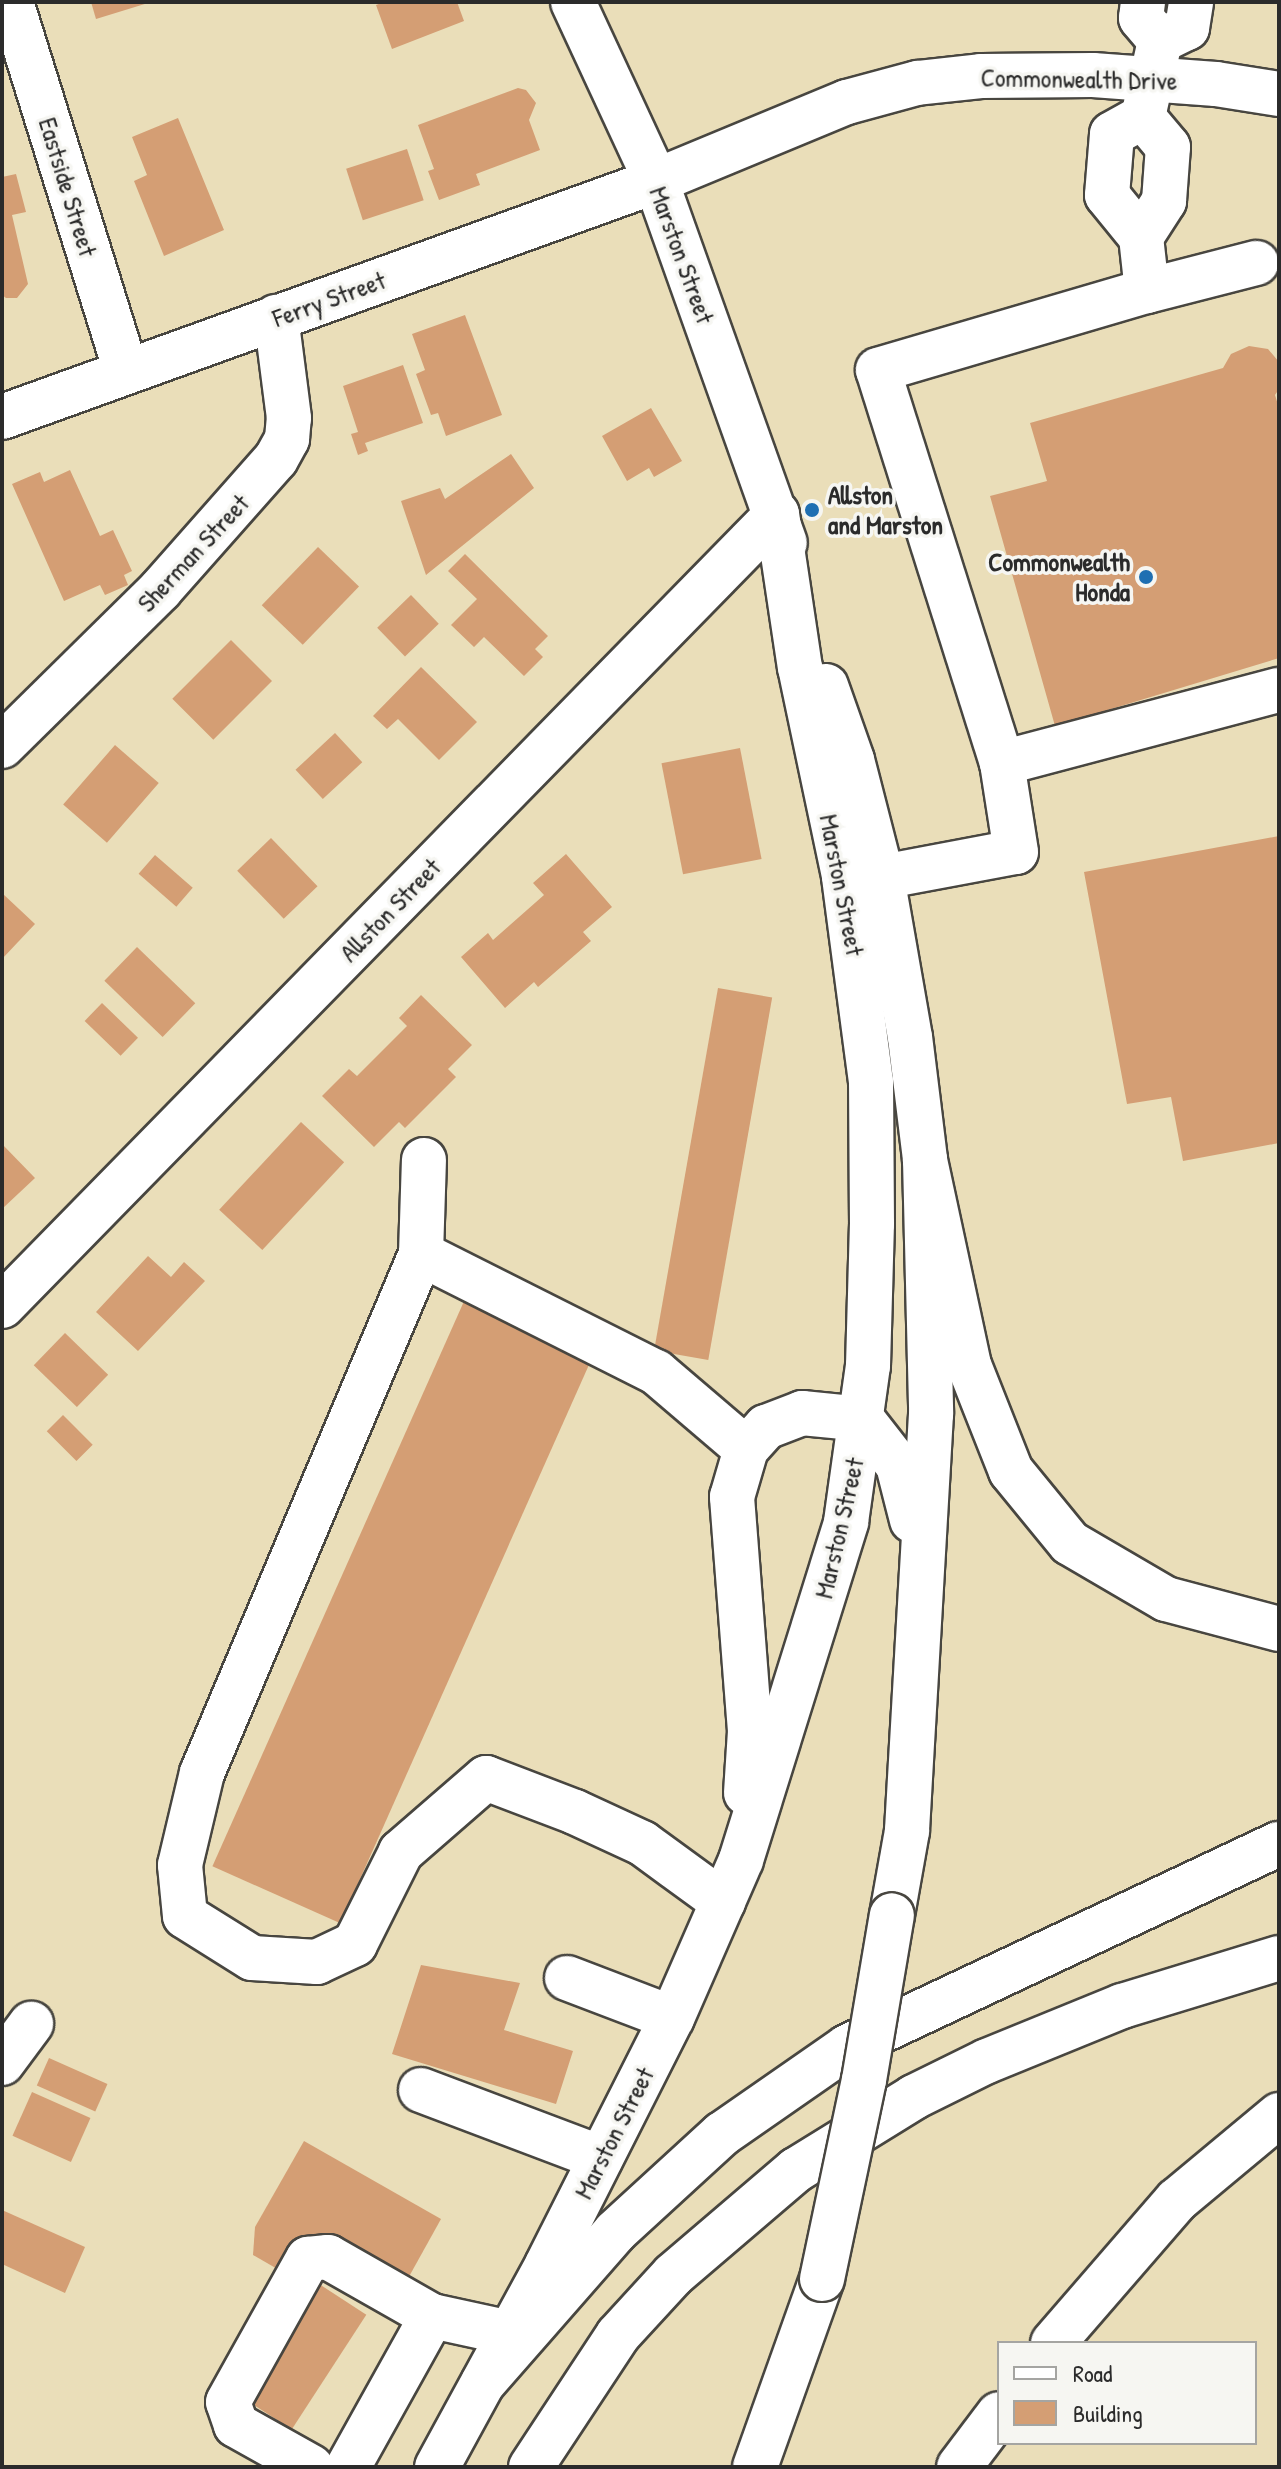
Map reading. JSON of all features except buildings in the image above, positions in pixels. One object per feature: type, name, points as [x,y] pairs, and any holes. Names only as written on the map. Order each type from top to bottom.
[{"type":"main road","name":"Eastside Street","points":[[11,2],[126,372]]},
{"type":"main road","name":"Marston Street","points":[[573,2],[656,181],[777,514],[812,646],[852,760],[882,877],[910,1037],[925,1160],[931,1414],[907,1831],[864,2080],[822,2279],[755,2467]]},
{"type":"main road","points":[[1147,291],[1141,237],[1107,195],[1112,134],[1149,60],[1187,28],[1191,2]]},
{"type":"main road","name":"Commonwealth Drive","points":[[656,181],[847,102],[917,83],[1149,60],[1279,94]]},
{"type":"main road","points":[[1141,237],[1164,201],[1168,147],[1149,60]]},
{"type":"main road","name":"Ferry Street","points":[[2,417],[656,181]]},
{"type":"main road","points":[[882,877],[1016,852],[1002,763],[878,370],[1147,291],[1256,263]]},
{"type":"main road","name":"Sherman Street","points":[[2,746],[160,590],[276,459],[287,439],[289,418],[276,317]]},
{"type":"main road","name":"Marston Street","points":[[437,2467],[510,2333],[672,2018],[723,1902],[741,1860],[846,1522],[868,1366],[872,1224],[871,1082],[844,876],[800,668],[777,514]]},
{"type":"main road","name":"Allston Street","points":[[2,1306],[777,514]]},
{"type":"main road","points":[[1002,763],[1279,690]]},
{"type":"main road","points":[[424,1160],[421,1254],[202,1773],[180,1865],[185,1916],[252,1958],[317,1962],[355,1944],[401,1852],[486,1778],[575,1812],[642,1843],[723,1902]]},
{"type":"main road","points":[[925,1160],[969,1365],[1011,1471],[1070,1543],[1166,1599],[1279,1629]]},
{"type":"main road","points":[[421,1254],[656,1372],[746,1449]]},
{"type":"main road","points":[[741,1860],[750,1731],[732,1497],[746,1449],[766,1427],[802,1413],[862,1419],[898,1465],[921,1558]]},
{"type":"main road","points":[[483,2383],[615,2232],[722,2134],[847,2047],[1279,1844]]},
{"type":"main road","points":[[531,2467],[618,2335],[673,2275],[796,2170],[914,2097],[987,2061],[1122,2006],[1279,1958]]},
{"type":"main road","points":[[567,1978],[672,2018]]},
{"type":"main road","points":[[2,2063],[31,2024]]},
{"type":"main road","points":[[421,2090],[601,2158]]},
{"type":"main road","points":[[1055,2341],[1177,2200],[1279,2115]]},
{"type":"main road","points":[[311,2467],[236,2425],[228,2402],[308,2259],[328,2257],[432,2316],[510,2333]]},
{"type":"main road","points":[[348,2467],[432,2316]]},
{"type":"main road","points":[[959,2467],[997,2417]]},
{"type":"place","name":"Allston and Marston","points":[[812,510]]},
{"type":"place","name":"Commonwealth Honda","points":[[1146,577]]}]
